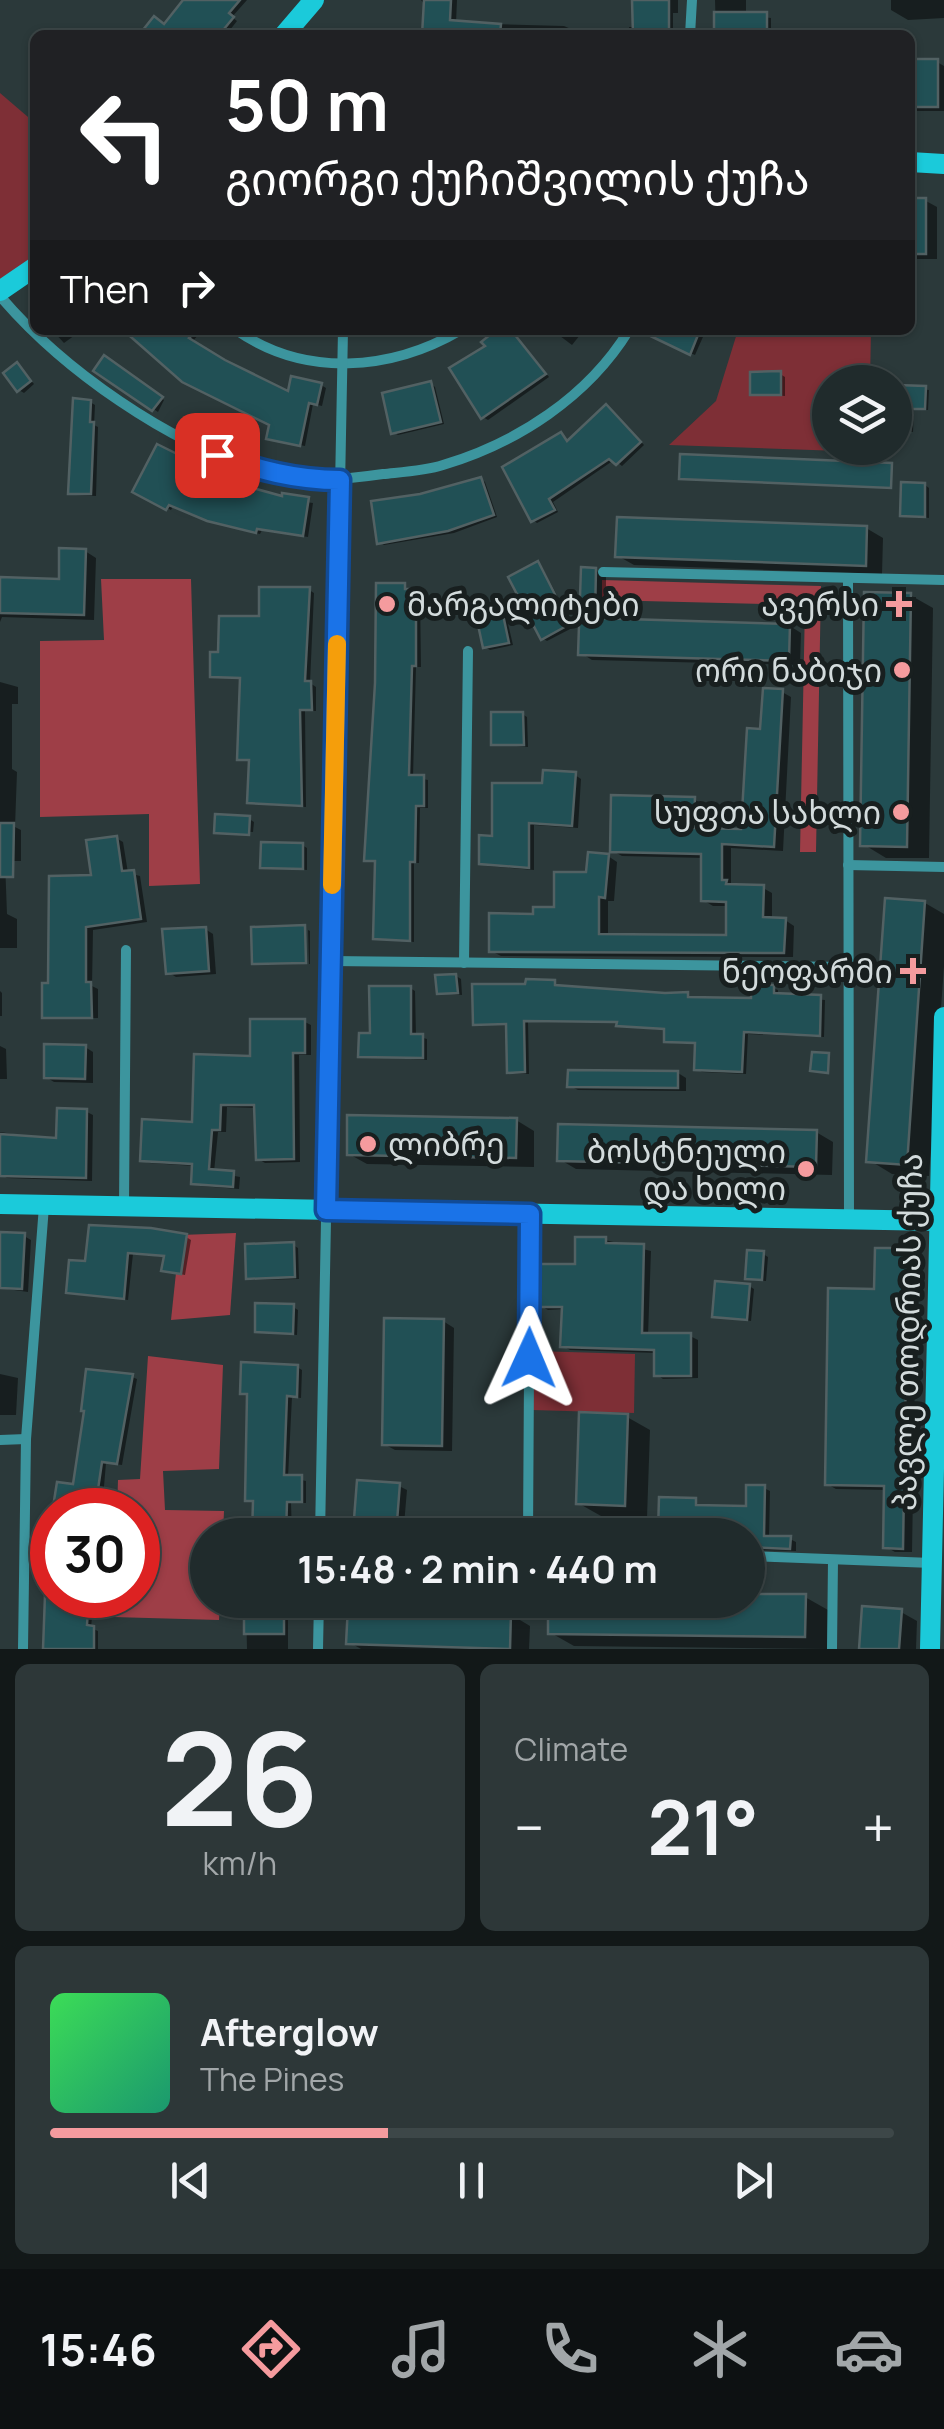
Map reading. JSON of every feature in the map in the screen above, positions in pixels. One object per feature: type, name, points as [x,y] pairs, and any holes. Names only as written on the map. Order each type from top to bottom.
[{"type":"street","points":[[288,30],[314,0]]},
{"type":"street","points":[[690,30],[692,0]]},
{"type":"street","points":[[915,162],[944,164]]},
{"type":"street","points":[[30,272],[0,294],[30,327]]},
{"type":"street","points":[[38,335],[167,429],[217,455],[265,472],[306,480],[340,480],[440,466],[518,436],[569,399],[626,335]]},
{"type":"street","points":[[246,335],[302,360],[342,365],[388,360],[449,335]]},
{"type":"street","points":[[320,1518],[343,335]]},
{"type":"street","points":[[603,572],[944,580]]},
{"type":"street","points":[[848,580],[849,1220]]},
{"type":"street","points":[[464,963],[468,650]]},
{"type":"street","points":[[848,865],[944,867]]},
{"type":"street","points":[[124,1206],[126,950]]},
{"type":"street","points":[[331,962],[848,967]]},
{"type":"street","name":"პავლე თოდრიას ქუჩა","points":[[930,1649],[940,1345],[944,1017]]},
{"type":"street","points":[[0,1204],[939,1221]]},
{"type":"street","points":[[22,1649],[26,1439],[44,1204]]},
{"type":"street","points":[[528,1518],[530,1214]]},
{"type":"street","points":[[0,1440],[26,1439]]},
{"type":"street","points":[[765,1557],[932,1563]]},
{"type":"street","points":[[832,1649],[833,1560]]},
{"type":"street","points":[[318,1649],[319,1618]]},
{"type":"shaded area","points":[[0,93],[30,119],[30,260],[0,281]]},
{"type":"shaded area","points":[[736,335],[871,335],[870,365],[812,365],[812,450],[669,445],[716,401]]},
{"type":"shaded area","points":[[101,579],[191,579],[200,884],[149,886],[149,814],[40,817],[40,641],[104,640]]},
{"type":"shaded area","points":[[602,580],[821,586],[816,852],[800,852],[805,605],[602,600]]},
{"type":"shaded area","points":[[236,1233],[230,1315],[171,1320],[180,1235]]},
{"type":"shaded area","points":[[534,1351],[635,1354],[634,1413],[532,1410]]},
{"type":"shaded area","points":[[148,1356],[223,1365],[219,1469],[163,1471],[165,1510],[224,1511],[224,1518],[190,1518],[190,1618],[219,1620],[148,1618],[160,1618],[160,1488],[118,1488],[118,1480],[140,1479]]},
{"type":"building","points":[[183,0],[240,0],[229,13],[234,17],[223,30],[143,30],[154,16],[164,24]]},
{"type":"building","points":[[424,0],[451,0],[450,20],[501,24],[500,30],[422,30]]},
{"type":"building","points":[[632,0],[669,0],[669,30],[633,30]]},
{"type":"building","points":[[714,12],[767,12],[767,30],[714,30]]},
{"type":"building","points":[[915,59],[938,59],[938,107],[915,107]]},
{"type":"building","points":[[915,198],[926,198],[926,254],[915,254]]},
{"type":"building","points":[[129,335],[192,335],[189,338],[225,360],[288,391],[291,376],[322,383],[317,405],[309,403],[300,446],[266,439],[269,425],[182,382]]},
{"type":"building","points":[[490,335],[515,335],[546,374],[481,419],[449,368],[485,346],[481,342]]},
{"type":"building","points":[[648,335],[698,335],[690,355]]},
{"type":"building","points":[[104,355],[163,397],[152,411],[93,371]]},
{"type":"building","points":[[17,362],[31,381],[17,392],[3,373]]},
{"type":"building","points":[[781,371],[781,395],[750,395],[750,372]]},
{"type":"building","points":[[431,381],[441,422],[391,434],[382,393]]},
{"type":"building","points":[[912,386],[926,386],[925,409],[912,409]]},
{"type":"building","points":[[73,398],[91,400],[91,494],[68,494]]},
{"type":"building","points":[[606,404],[641,442],[616,465],[609,459],[549,499],[555,510],[531,522],[502,467],[561,432],[567,441]]},
{"type":"building","points":[[157,444],[191,461],[190,464],[238,484],[282,496],[309,497],[303,536],[257,529],[256,533],[207,521],[169,505],[166,510],[132,492]]},
{"type":"building","points":[[680,454],[812,460],[812,465],[892,465],[891,488],[679,479]]},
{"type":"building","points":[[481,477],[494,515],[448,531],[377,544],[371,501],[420,494]]},
{"type":"building","points":[[901,482],[925,483],[925,517],[900,516]]},
{"type":"building","points":[[617,517],[867,526],[866,566],[615,557]]},
{"type":"building","points":[[59,548],[86,549],[84,615],[0,613],[0,577],[59,579]]},
{"type":"building","points":[[538,561],[570,624],[541,640],[508,577]]},
{"type":"building","points":[[581,567],[596,568],[595,618],[790,624],[789,661],[578,655]]},
{"type":"building","points":[[376,583],[405,583],[405,589],[416,589],[409,775],[424,775],[424,806],[416,806],[415,862],[410,862],[410,941],[373,939],[375,861],[364,861],[375,683]]},
{"type":"building","points":[[259,587],[310,587],[305,681],[311,681],[312,710],[300,710],[302,806],[247,803],[249,760],[237,760],[240,678],[210,677],[210,652],[218,652],[219,616],[259,616]]},
{"type":"building","points":[[864,592],[911,593],[907,847],[860,846]]},
{"type":"building","points":[[501,605],[509,643],[483,648],[475,611]]},
{"type":"building","points":[[763,688],[783,689],[774,847],[722,844],[722,880],[727,880],[726,884],[764,885],[763,917],[786,918],[784,953],[489,952],[489,913],[533,914],[533,907],[554,907],[554,872],[586,872],[588,852],[609,854],[605,898],[599,897],[599,934],[726,935],[726,902],[701,901],[701,854],[610,852],[611,795],[695,797],[694,828],[741,829],[747,728],[760,729]]},
{"type":"building","points":[[491,712],[523,712],[524,745],[491,745]]},
{"type":"building","points":[[543,770],[576,772],[572,826],[529,823],[529,868],[479,864],[479,835],[492,836],[492,783],[542,783]]},
{"type":"building","points":[[215,814],[250,816],[249,835],[214,833]]},
{"type":"building","points":[[0,823],[14,823],[13,877],[0,877]]},
{"type":"building","points":[[117,836],[122,871],[134,870],[141,919],[86,927],[86,982],[91,982],[92,1018],[42,1018],[42,983],[48,983],[49,876],[91,875],[86,840]]},
{"type":"building","points":[[261,842],[303,843],[303,869],[260,868]]},
{"type":"building","points":[[885,898],[925,901],[907,1165],[866,1162]]},
{"type":"building","points":[[305,925],[306,963],[252,964],[251,927]]},
{"type":"building","points":[[206,927],[209,971],[166,974],[162,929]]},
{"type":"building","points":[[456,974],[458,993],[437,994],[435,975]]},
{"type":"building","points":[[526,979],[555,980],[555,985],[688,992],[688,997],[751,998],[751,984],[774,985],[774,993],[821,995],[820,1036],[744,1032],[742,1072],[694,1070],[695,1043],[664,1042],[664,1029],[616,1026],[617,1022],[524,1021],[525,1072],[507,1073],[506,1024],[473,1025],[472,984],[525,984]]},
{"type":"building","points":[[369,986],[411,986],[411,1034],[423,1034],[423,1058],[358,1057],[359,1033],[370,1033]]},
{"type":"building","points":[[250,1019],[305,1019],[305,1053],[293,1053],[294,1159],[256,1160],[254,1105],[221,1105],[220,1130],[212,1130],[209,1169],[234,1171],[233,1187],[191,1184],[192,1164],[140,1161],[142,1119],[192,1122],[194,1054],[250,1056]]},
{"type":"building","points":[[44,1044],[86,1045],[85,1079],[44,1078]]},
{"type":"building","points":[[812,1052],[829,1053],[828,1073],[810,1071]]},
{"type":"building","points":[[568,1070],[678,1071],[678,1088],[567,1087]]},
{"type":"building","points":[[57,1108],[87,1109],[86,1178],[0,1176],[0,1134],[56,1138]]},
{"type":"building","points":[[347,1115],[517,1118],[516,1158],[347,1155]]},
{"type":"building","points":[[558,1124],[817,1130],[816,1167],[557,1161]]},
{"type":"building","points":[[89,1225],[187,1234],[181,1274],[161,1271],[164,1256],[128,1253],[124,1299],[66,1293],[69,1260],[85,1261]]},
{"type":"building","points":[[0,1232],[25,1233],[22,1289],[0,1288]]},
{"type":"building","points":[[575,1237],[606,1237],[606,1243],[644,1244],[642,1333],[691,1333],[691,1376],[654,1376],[654,1350],[560,1347],[562,1307],[538,1307],[538,1264],[575,1264]]},
{"type":"building","points":[[294,1242],[295,1277],[246,1279],[245,1244]]},
{"type":"building","points":[[875,1248],[908,1248],[903,1549],[883,1548],[884,1486],[825,1485],[828,1288],[874,1289]]},
{"type":"building","points":[[747,1250],[764,1251],[762,1280],[745,1279]]},
{"type":"building","points":[[715,1281],[750,1284],[747,1320],[712,1317]]},
{"type":"building","points":[[255,1303],[294,1304],[293,1334],[255,1332]]},
{"type":"building","points":[[384,1318],[444,1319],[442,1446],[382,1445]]},
{"type":"building","points":[[241,1362],[298,1365],[297,1397],[287,1396],[284,1475],[302,1475],[302,1502],[287,1502],[287,1518],[252,1518],[253,1501],[245,1501],[247,1394],[240,1394]]},
{"type":"building","points":[[86,1369],[133,1374],[117,1464],[102,1462],[98,1488],[56,1488],[57,1482],[73,1484]]},
{"type":"building","points":[[579,1412],[628,1414],[625,1506],[576,1504]]},
{"type":"building","points":[[357,1480],[400,1483],[397,1518],[354,1518]]},
{"type":"building","points":[[746,1485],[765,1485],[764,1518],[658,1518],[659,1497],[696,1498],[696,1505],[746,1506]]},
{"type":"building","points":[[765,1536],[791,1536],[790,1549],[765,1548]]},
{"type":"building","points":[[765,1594],[806,1594],[805,1637],[548,1634],[548,1618],[765,1618]]},
{"type":"building","points":[[862,1606],[902,1609],[899,1649],[859,1649]]},
{"type":"building","points":[[44,1618],[87,1618],[87,1625],[94,1626],[94,1649],[43,1649]]},
{"type":"building","points":[[244,1618],[284,1618],[284,1634],[244,1634]]},
{"type":"building","points":[[347,1618],[511,1618],[510,1649],[346,1644]]},
{"type":"slow traffic","points":[[332,885],[337,644]]},
{"type":"place","name":"მარგალიტები","points":[[387,604]]},
{"type":"place","name":"ავერსი","points":[[899,604]]},
{"type":"place","name":"ორი ნაბიჯი","points":[[902,670]]},
{"type":"place","name":"სუფთა სახლი","points":[[901,812]]},
{"type":"place","name":"ნეოფარმი","points":[[913,971]]},
{"type":"place","name":"ლიბრე","points":[[368,1144]]},
{"type":"place","name":"ბოსტნეული და ხილი","points":[[806,1169]]},
{"type":"route","points":[[217,455],[265,472],[306,480],[340,480],[326,1210],[530,1214],[529,1358]]}]
